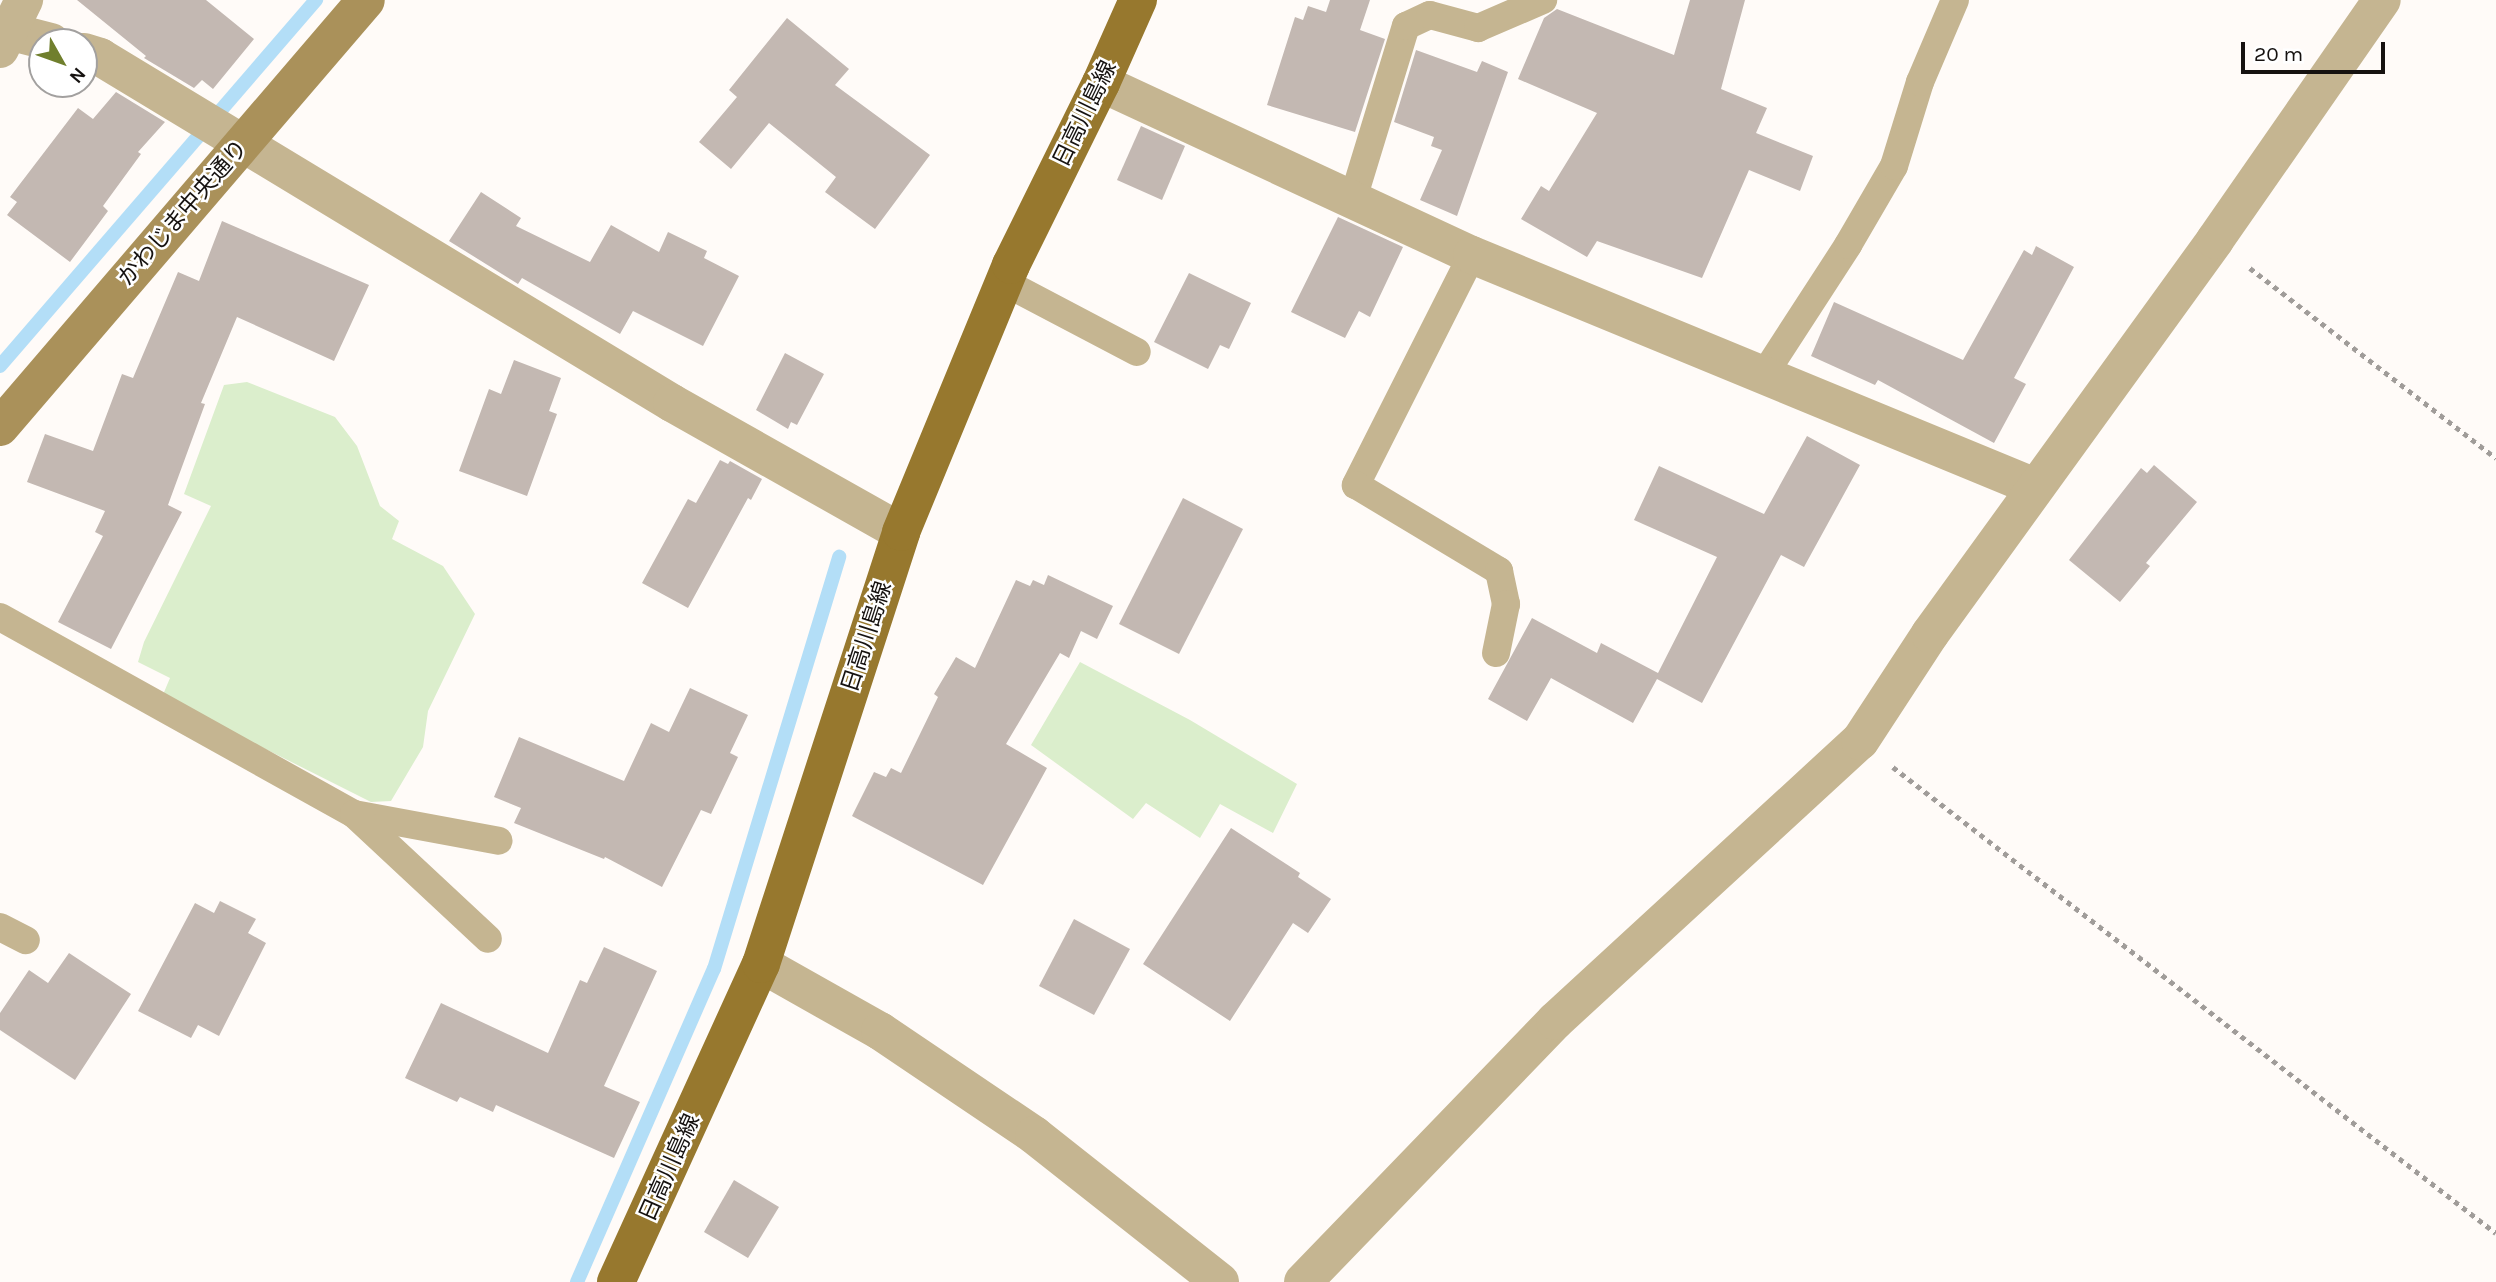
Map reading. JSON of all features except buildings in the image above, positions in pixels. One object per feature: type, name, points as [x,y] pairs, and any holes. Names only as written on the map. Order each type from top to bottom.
[{"type":"main road","name":"日高川島線","points":[[617,1282],[761,964],[901,532],[1004,282],[1101,83],[1138,0]]},
{"type":"street","name":"かわじま中央通り","points":[[0,427],[366,0]]},
{"type":"street","points":[[1303,1282],[1555,1021],[1860,741],[1930,634],[2215,240],[2382,0]]},
{"type":"street","points":[[8,27],[28,34]]},
{"type":"street","points":[[98,56],[672,403],[901,532]]},
{"type":"street","points":[[1101,83],[1472,255],[1765,373],[2035,487]]},
{"type":"street","points":[[761,964],[880,1031],[1034,1135],[1220,1282]]},
{"type":"lane","points":[[1353,199],[1406,26],[1430,15],[1478,28],[1543,0]]},
{"type":"lane","points":[[1765,373],[1848,245],[1894,166],[1920,82],[1955,0]]},
{"type":"lane","points":[[1472,255],[1356,485],[1499,571],[1506,604],[1496,653]]},
{"type":"lane","points":[[1004,282],[1137,352]]},
{"type":"lane","points":[[0,617],[354,814],[488,939]]},
{"type":"lane","points":[[354,814],[499,841]]},
{"type":"lane","points":[[0,927],[26,940]]},
{"type":"path","points":[[2215,240],[2496,458]]},
{"type":"path","points":[[1860,741],[2496,1233]]},
{"type":"green space","points":[[247,382],[335,417],[357,446],[380,506],[399,521],[392,539],[443,566],[475,614],[428,711],[423,747],[391,801],[371,802],[162,697],[170,678],[138,662],[144,642],[211,506],[184,494],[224,385]]},
{"type":"green space","points":[[1080,662],[1190,720],[1297,784],[1273,833],[1220,804],[1200,838],[1146,803],[1133,819],[1031,745]]},
{"type":"waterway","points":[[0,366],[316,0]]},
{"type":"waterway","points":[[577,1282],[714,969],[839,557]]}]
